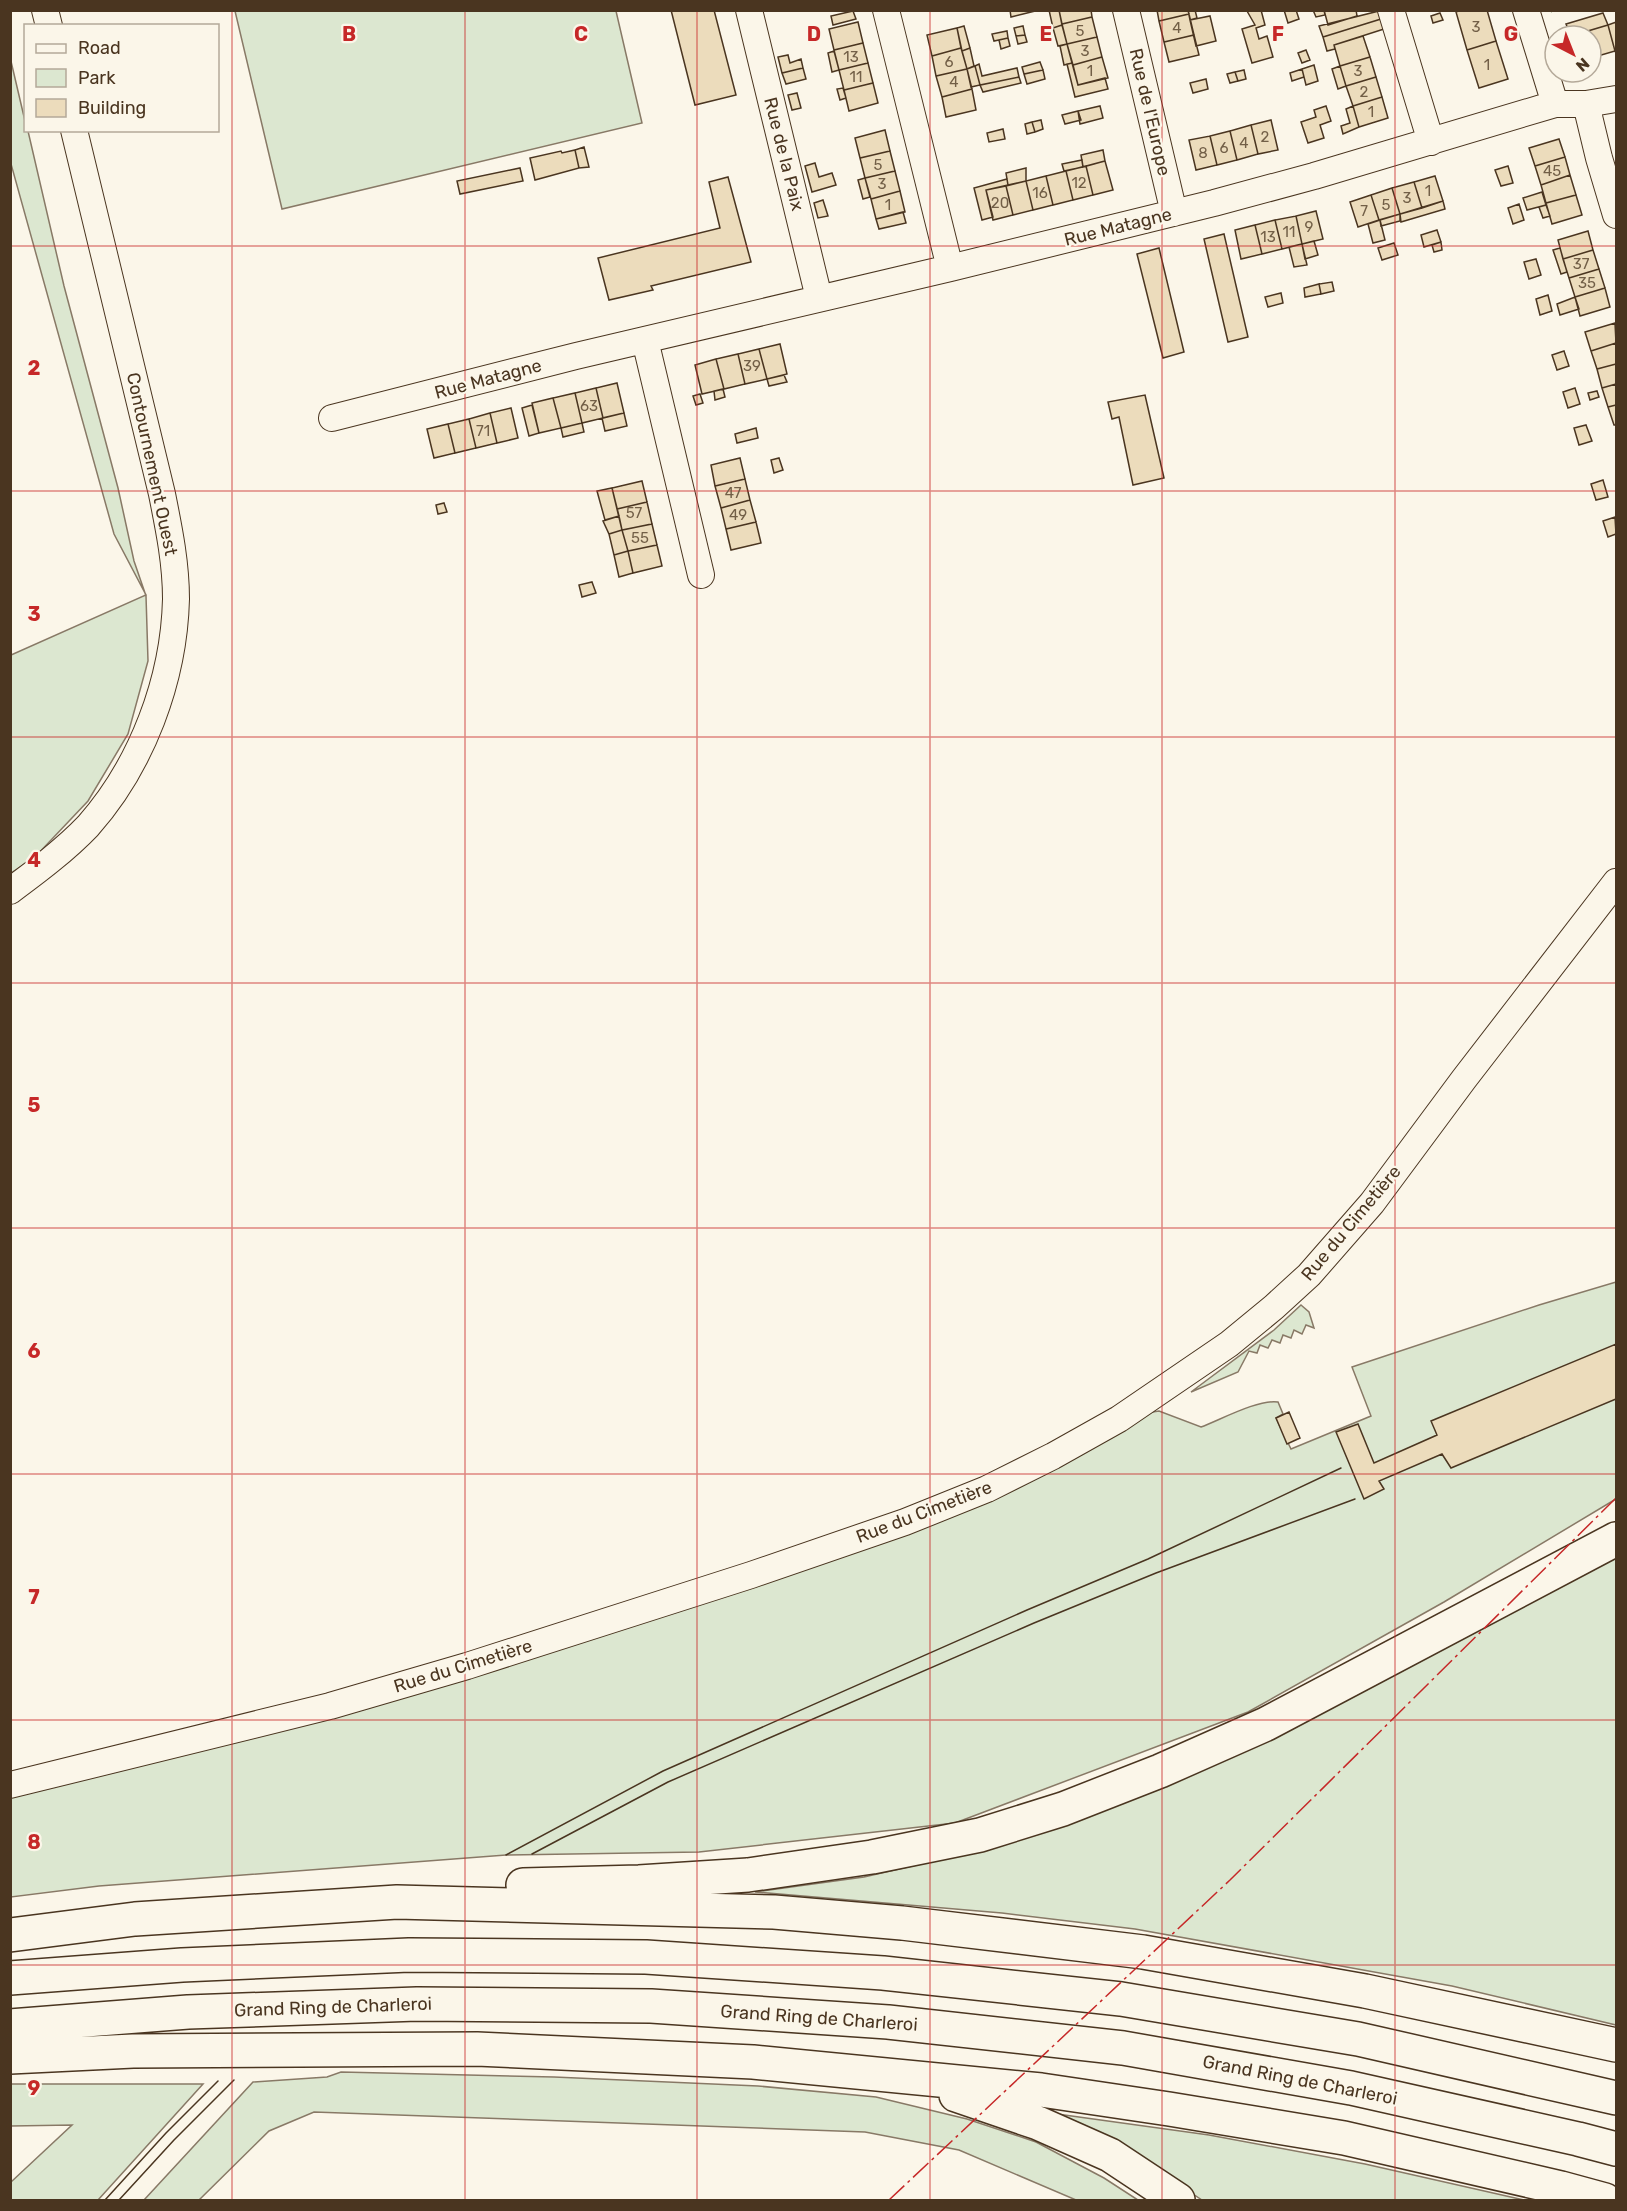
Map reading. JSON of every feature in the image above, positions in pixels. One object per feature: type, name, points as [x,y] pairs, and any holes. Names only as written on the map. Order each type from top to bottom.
[{"type":"highway","points":[[397,1902],[464,1886],[639,1882],[748,1875],[872,1857],[980,1835],[1063,1809],[1161,1771],[1266,1724],[1617,1539]]},
{"type":"highway","points":[[10,1935],[135,1919],[397,1902],[774,1912],[902,1923],[1143,1952],[1365,1991],[1617,2045]]},
{"type":"highway","points":[[10,1978],[182,1965],[409,1955],[646,1957],[883,1973],[1121,1999],[1346,2037],[1617,2098]]},
{"type":"highway","name":"Grand Ring de Charleroi","points":[[10,2026],[188,2012],[417,2004],[651,2006],[888,2022],[1134,2050],[1351,2088],[1617,2149]]},
{"type":"highway","points":[[10,2057],[157,2051],[477,2049],[753,2062],[1041,2090],[1344,2138],[1605,2200]]},
{"type":"highway","points":[[903,2078],[1038,2123],[1110,2155],[1178,2200]]},
{"type":"street","name":"Rue de la Paix","points":[[749,10],[819,298]]},
{"type":"street","points":[[886,10],[950,268]]},
{"type":"street","name":"Rue de l'Europe","points":[[1126,10],[1174,213]]},
{"type":"street","points":[[1391,10],[1431,142]]},
{"type":"street","points":[[1526,10],[1555,104]]},
{"type":"street","name":"Rue Matagne","points":[[332,418],[1174,213],[1314,176],[1555,104],[1586,104],[1617,99]]},
{"type":"street","points":[[1586,104],[1599,158],[1617,215]]},
{"type":"street","name":"Contournement Ouest","points":[[10,891],[55,857],[87,826],[131,765],[147,729],[163,683],[172,642],[176,599],[173,553],[162,495],[74,132]]},
{"type":"street","points":[[645,340],[700,574]]},
{"type":"street","name":"Rue du Cimetière","points":[[10,1785],[330,1706],[478,1662],[740,1578],[905,1522],[987,1489],[1063,1451],[1127,1413],[1229,1344],[1309,1275],[1372,1203],[1464,1079],[1617,882]]},
{"type":"green space","points":[[235,11],[616,11],[642,123],[282,209]]},
{"type":"green space","points":[[10,57],[24,117],[24,132],[28,132],[64,286],[118,488],[134,561],[145,593],[114,534],[11,164]]},
{"type":"green space","points":[[146,595],[148,661],[128,734],[88,801],[35,857],[11,873],[11,655]]},
{"type":"green space","points":[[1616,1282],[1616,1499],[1444,1602],[1248,1712],[955,1823],[699,1852],[506,1855],[99,1886],[11,1897],[10,1795],[611,1633],[1146,1413],[1159,1411],[1201,1427],[1250,1407],[1278,1402],[1283,1414],[1276,1418],[1291,1449],[1371,1416],[1352,1367]]},
{"type":"green space","points":[[1301,1305],[1309,1312],[1314,1328],[1306,1325],[1302,1334],[1294,1330],[1291,1338],[1283,1335],[1280,1343],[1272,1340],[1268,1348],[1260,1345],[1257,1353],[1249,1351],[1238,1372],[1191,1392],[1274,1330]]},
{"type":"green space","points":[[1616,1554],[1616,2025],[1452,1986],[1135,1929],[1002,1913],[755,1892],[864,1877],[978,1851],[1098,1813],[1215,1762]]},
{"type":"green space","points":[[341,2072],[554,2077],[758,2086],[876,2097],[967,2119],[1036,2142],[1104,2178],[1138,2200],[1076,2200],[959,2150],[865,2132],[314,2112],[269,2131],[199,2200],[144,2200],[253,2082],[327,2077]]},
{"type":"green space","points":[[11,2084],[203,2084],[98,2200],[11,2200],[11,2182],[72,2125],[11,2126]]},
{"type":"green space","points":[[1050,2113],[1209,2135],[1365,2164],[1524,2200],[1202,2200],[1127,2150]]},
{"type":"building","points":[[671,10],[714,10],[736,95],[695,105]]},
{"type":"building","points":[[1010,10],[1034,10],[1035,11],[1011,17]]},
{"type":"building","points":[[1049,10],[1059,10],[1062,25],[1053,28]]},
{"type":"building","points":[[1059,10],[1091,10],[1092,17],[1062,24]]},
{"type":"building","points":[[1157,10],[1188,10],[1189,14],[1159,21]]},
{"type":"building","points":[[1188,10],[1195,10],[1197,18],[1190,20]]},
{"type":"building","points":[[1261,10],[1265,25],[1256,28],[1259,39],[1267,36],[1273,57],[1252,63],[1242,29],[1255,25],[1247,11]]},
{"type":"building","points":[[1284,10],[1296,10],[1299,19],[1288,23]]},
{"type":"building","points":[[1313,10],[1324,10],[1325,15],[1316,17]]},
{"type":"building","points":[[1324,10],[1356,10],[1357,16],[1328,25]]},
{"type":"building","points":[[1487,10],[1496,41],[1467,50],[1456,12]]},
{"type":"building","points":[[853,11],[856,19],[833,25],[831,16]]},
{"type":"building","points":[[1379,11],[1381,19],[1323,37],[1319,26]]},
{"type":"building","points":[[1440,13],[1443,20],[1433,23],[1431,16]]},
{"type":"building","points":[[1603,13],[1608,25],[1603,26],[1603,24],[1566,24]]},
{"type":"building","points":[[1189,14],[1194,35],[1164,42],[1159,21]]},
{"type":"building","points":[[1210,16],[1216,41],[1196,46],[1190,20]]},
{"type":"building","points":[[1092,17],[1097,37],[1067,44],[1062,24]]},
{"type":"building","points":[[1381,19],[1384,29],[1334,45],[1335,49],[1327,51],[1323,37]]},
{"type":"building","points":[[858,22],[863,43],[834,50],[829,29]]},
{"type":"building","points":[[1616,22],[1616,50],[1615,51],[1608,25]]},
{"type":"building","points":[[1062,25],[1067,44],[1058,46],[1053,28]]},
{"type":"building","points":[[1608,25],[1615,51],[1603,54],[1603,26]]},
{"type":"building","points":[[964,26],[970,48],[962,51],[957,28]]},
{"type":"building","points":[[1023,26],[1025,35],[1016,36],[1014,28]]},
{"type":"building","points":[[957,28],[961,48],[932,56],[927,35]]},
{"type":"building","points":[[1007,31],[1008,38],[994,41],[992,34]]},
{"type":"building","points":[[1025,35],[1027,42],[1018,44],[1016,36]]},
{"type":"building","points":[[1194,35],[1199,55],[1169,62],[1164,42]]},
{"type":"building","points":[[1363,36],[1370,57],[1340,66],[1334,45]]},
{"type":"building","points":[[1097,37],[1102,57],[1073,65],[1067,44]]},
{"type":"building","points":[[1008,38],[1010,46],[1001,49],[999,40]]},
{"type":"building","points":[[1496,41],[1508,79],[1479,88],[1467,50]]},
{"type":"building","points":[[863,43],[868,63],[839,70],[834,50]]},
{"type":"building","points":[[1067,44],[1072,63],[1064,65],[1060,46]]},
{"type":"building","points":[[961,48],[967,69],[936,76],[932,56]]},
{"type":"building","points":[[970,48],[974,66],[967,69],[962,51]]},
{"type":"building","points":[[1306,50],[1310,60],[1302,63],[1298,53]]},
{"type":"building","points":[[834,51],[839,70],[832,72],[828,53]]},
{"type":"building","points":[[788,55],[790,63],[801,59],[803,68],[782,73],[778,57]]},
{"type":"building","points":[[1102,57],[1108,78],[1078,85],[1073,65]]},
{"type":"building","points":[[1370,57],[1376,77],[1346,86],[1340,66]]},
{"type":"building","points":[[1040,62],[1043,70],[1024,74],[1022,67]]},
{"type":"building","points":[[868,63],[873,83],[844,90],[839,70]]},
{"type":"building","points":[[1072,63],[1078,85],[1105,78],[1108,89],[1075,97],[1067,64]]},
{"type":"building","points":[[979,64],[982,76],[1017,68],[1019,77],[980,85],[975,66]]},
{"type":"building","points":[[1314,65],[1318,81],[1306,85],[1302,69]]},
{"type":"building","points":[[975,66],[980,85],[971,87],[967,69]]},
{"type":"building","points":[[1340,66],[1346,86],[1338,89],[1332,69]]},
{"type":"building","points":[[803,68],[806,79],[786,84],[782,73]]},
{"type":"building","points":[[967,69],[972,89],[942,97],[936,76]]},
{"type":"building","points":[[1302,69],[1304,77],[1292,81],[1290,73]]},
{"type":"building","points":[[1043,70],[1045,79],[1027,84],[1024,74]]},
{"type":"building","points":[[1244,70],[1246,79],[1238,81],[1235,72]]},
{"type":"building","points":[[1235,72],[1238,81],[1230,83],[1227,74]]},
{"type":"building","points":[[1019,77],[1021,83],[983,92],[980,85]]},
{"type":"building","points":[[1376,77],[1382,97],[1353,106],[1346,86]]},
{"type":"building","points":[[1206,79],[1208,89],[1193,93],[1190,83]]},
{"type":"building","points":[[873,83],[878,103],[849,111],[844,90]]},
{"type":"building","points":[[843,88],[846,98],[840,100],[837,89]]},
{"type":"building","points":[[972,89],[976,110],[946,117],[942,97]]},
{"type":"building","points":[[797,93],[801,108],[792,110],[788,95]]},
{"type":"building","points":[[1382,97],[1388,118],[1359,127],[1353,106]]},
{"type":"building","points":[[1100,106],[1103,118],[1080,124],[1078,111]]},
{"type":"building","points":[[1326,106],[1331,121],[1320,125],[1324,138],[1308,143],[1301,122],[1316,117],[1314,110]]},
{"type":"building","points":[[1353,106],[1359,127],[1343,134],[1341,126],[1350,123],[1346,109]]},
{"type":"building","points":[[1078,111],[1081,120],[1065,124],[1062,115]]},
{"type":"building","points":[[1041,120],[1043,129],[1035,132],[1032,122]]},
{"type":"building","points":[[1271,120],[1278,150],[1258,154],[1251,125]]},
{"type":"building","points":[[1032,122],[1035,132],[1027,134],[1025,124]]},
{"type":"building","points":[[1251,125],[1258,154],[1237,160],[1230,131]]},
{"type":"building","points":[[1003,129],[1005,139],[989,142],[987,133]]},
{"type":"building","points":[[885,130],[890,151],[860,158],[855,138]]},
{"type":"building","points":[[1230,131],[1237,160],[1217,165],[1210,136]]},
{"type":"building","points":[[1210,136],[1217,165],[1196,170],[1189,140]]},
{"type":"building","points":[[1559,139],[1565,157],[1535,166],[1529,148]]},
{"type":"building","points":[[584,147],[589,167],[579,168],[575,150]]},
{"type":"building","points":[[575,150],[579,168],[535,180],[530,158]]},
{"type":"building","points":[[1103,150],[1105,161],[1083,167],[1081,155]]},
{"type":"building","points":[[890,151],[895,171],[865,178],[860,158]]},
{"type":"building","points":[[1565,157],[1570,175],[1541,185],[1535,166]]},
{"type":"building","points":[[1082,160],[1083,167],[1064,171],[1062,164]]},
{"type":"building","points":[[1105,161],[1113,190],[1093,195],[1086,166]]},
{"type":"building","points":[[815,163],[819,177],[832,173],[836,185],[812,192],[805,166]]},
{"type":"building","points":[[1086,166],[1093,195],[1073,200],[1066,171]]},
{"type":"building","points":[[1508,166],[1513,183],[1501,186],[1495,170]]},
{"type":"building","points":[[520,168],[523,181],[460,194],[457,181]]},
{"type":"building","points":[[1026,168],[1026,181],[1008,185],[1006,173]]},
{"type":"building","points":[[895,171],[900,191],[871,199],[865,178]]},
{"type":"building","points":[[1066,171],[1073,200],[1053,205],[1046,176]]},
{"type":"building","points":[[1570,175],[1576,195],[1546,203],[1541,185]]},
{"type":"building","points":[[1046,176],[1053,205],[1033,210],[1026,181]]},
{"type":"building","points":[[1435,176],[1443,201],[1422,208],[1414,182]]},
{"type":"building","points":[[728,177],[751,262],[651,286],[653,290],[609,300],[598,258],[720,228],[709,182]]},
{"type":"building","points":[[865,178],[870,197],[863,199],[858,180]]},
{"type":"building","points":[[1007,179],[1008,185],[986,190],[993,217],[982,220],[974,188]]},
{"type":"building","points":[[1026,181],[1033,210],[1013,215],[1006,186]]},
{"type":"building","points":[[1414,182],[1422,208],[1400,214],[1392,188]]},
{"type":"building","points":[[1006,186],[1013,215],[993,220],[986,190]]},
{"type":"building","points":[[1392,188],[1400,214],[1379,220],[1371,195]]},
{"type":"building","points":[[900,191],[905,212],[876,219],[871,199]]},
{"type":"building","points":[[1542,192],[1546,205],[1527,210],[1523,198]]},
{"type":"building","points":[[1371,195],[1379,220],[1358,227],[1350,202]]},
{"type":"building","points":[[1576,195],[1582,215],[1552,224],[1546,203]]},
{"type":"building","points":[[823,200],[828,216],[818,218],[814,203]]},
{"type":"building","points":[[1443,201],[1445,209],[1401,222],[1400,214]]},
{"type":"building","points":[[1519,204],[1524,220],[1513,224],[1508,208]]},
{"type":"building","points":[[1546,205],[1550,216],[1543,218],[1539,207]]},
{"type":"building","points":[[1316,211],[1323,239],[1302,244],[1296,216]]},
{"type":"building","points":[[903,212],[906,223],[879,229],[876,219]]},
{"type":"building","points":[[1400,214],[1400,221],[1381,226],[1380,220]]},
{"type":"building","points":[[1296,216],[1302,244],[1282,249],[1275,220]]},
{"type":"building","points":[[1275,220],[1282,249],[1262,254],[1255,225]]},
{"type":"building","points":[[1380,220],[1385,240],[1373,243],[1368,224]]},
{"type":"building","points":[[1255,225],[1262,254],[1241,259],[1235,230]]},
{"type":"building","points":[[1437,230],[1441,242],[1424,247],[1421,235]]},
{"type":"building","points":[[1588,231],[1593,250],[1563,259],[1558,240]]},
{"type":"building","points":[[1224,234],[1248,337],[1228,342],[1204,239]]},
{"type":"building","points":[[1314,241],[1318,255],[1305,259],[1302,244]]},
{"type":"building","points":[[1441,242],[1442,250],[1434,252],[1432,245]]},
{"type":"building","points":[[1394,243],[1398,255],[1382,260],[1378,248]]},
{"type":"building","points":[[1302,244],[1307,265],[1294,267],[1289,247]]},
{"type":"building","points":[[1159,248],[1184,352],[1163,358],[1137,254]]},
{"type":"building","points":[[1560,248],[1567,272],[1561,274],[1553,250]]},
{"type":"building","points":[[1593,250],[1599,269],[1569,278],[1563,259]]},
{"type":"building","points":[[1536,259],[1541,275],[1529,279],[1524,262]]},
{"type":"building","points":[[1599,269],[1605,288],[1575,297],[1569,278]]},
{"type":"building","points":[[1332,282],[1334,291],[1321,294],[1319,284]]},
{"type":"building","points":[[1319,284],[1321,294],[1305,297],[1304,288]]},
{"type":"building","points":[[1605,288],[1610,307],[1580,316],[1575,297]]},
{"type":"building","points":[[1281,293],[1283,303],[1268,307],[1265,297]]},
{"type":"building","points":[[1548,295],[1552,311],[1540,315],[1536,299]]},
{"type":"building","points":[[1575,297],[1579,309],[1560,315],[1557,304]]},
{"type":"building","points":[[1615,323],[1616,343],[1591,351],[1585,332]]},
{"type":"building","points":[[1616,343],[1616,364],[1597,369],[1591,351]]},
{"type":"building","points":[[780,344],[787,374],[767,379],[759,349]]},
{"type":"building","points":[[759,349],[767,379],[745,384],[738,354]]},
{"type":"building","points":[[1564,351],[1569,366],[1557,370],[1552,355]]},
{"type":"building","points":[[738,354],[745,384],[724,389],[716,359]]},
{"type":"building","points":[[716,359],[724,389],[702,394],[695,365]]},
{"type":"building","points":[[1616,364],[1616,384],[1602,388],[1597,369]]},
{"type":"building","points":[[784,375],[787,382],[769,386],[767,379]]},
{"type":"building","points":[[617,383],[624,413],[603,418],[596,388]]},
{"type":"building","points":[[1616,384],[1616,405],[1608,407],[1602,388]]},
{"type":"building","points":[[596,388],[603,418],[582,423],[575,393]]},
{"type":"building","points":[[1575,388],[1580,404],[1568,408],[1563,392]]},
{"type":"building","points":[[723,389],[725,397],[715,400],[714,391]]},
{"type":"building","points":[[1597,391],[1599,397],[1590,400],[1588,393]]},
{"type":"building","points":[[575,393],[582,423],[561,428],[553,398]]},
{"type":"building","points":[[700,394],[703,403],[696,405],[693,396]]},
{"type":"building","points":[[1145,395],[1164,478],[1133,485],[1119,417],[1112,419],[1108,402]]},
{"type":"building","points":[[553,398],[561,428],[539,433],[532,403]]},
{"type":"building","points":[[532,405],[539,433],[529,436],[522,408]]},
{"type":"building","points":[[1616,405],[1616,425],[1614,425],[1608,407]]},
{"type":"building","points":[[511,408],[518,438],[497,443],[490,413]]},
{"type":"building","points":[[490,413],[497,443],[476,448],[469,419]]},
{"type":"building","points":[[624,413],[627,426],[605,431],[602,418]]},
{"type":"building","points":[[469,419],[476,448],[455,453],[448,424]]},
{"type":"building","points":[[582,423],[584,432],[563,437],[561,428]]},
{"type":"building","points":[[448,424],[455,453],[434,458],[427,429]]},
{"type":"building","points":[[1586,425],[1592,441],[1579,445],[1574,428]]},
{"type":"building","points":[[756,428],[758,438],[737,443],[735,434]]},
{"type":"building","points":[[740,458],[745,479],[715,486],[711,465]]},
{"type":"building","points":[[779,458],[783,470],[774,473],[771,460]]},
{"type":"building","points":[[745,479],[750,500],[721,508],[715,486]]},
{"type":"building","points":[[1603,480],[1608,497],[1596,500],[1591,484]]},
{"type":"building","points":[[642,481],[647,502],[617,509],[612,488]]},
{"type":"building","points":[[612,488],[619,516],[605,520],[597,491]]},
{"type":"building","points":[[750,500],[756,522],[726,529],[721,508]]},
{"type":"building","points":[[647,502],[652,524],[622,530],[617,509]]},
{"type":"building","points":[[444,503],[447,512],[438,514],[436,505]]},
{"type":"building","points":[[619,516],[622,530],[609,534],[603,521]]},
{"type":"building","points":[[1615,517],[1616,534],[1608,537],[1603,521]]},
{"type":"building","points":[[756,522],[761,543],[731,550],[726,529]]},
{"type":"building","points":[[652,524],[657,545],[628,551],[622,530]]},
{"type":"building","points":[[622,530],[628,551],[614,555],[609,534]]},
{"type":"building","points":[[657,545],[662,566],[633,573],[628,551]]},
{"type":"building","points":[[628,551],[633,573],[619,577],[614,555]]},
{"type":"building","points":[[592,582],[596,593],[582,597],[579,585]]},
{"type":"building","points":[[1616,1344],[1616,1399],[1451,1468],[1442,1454],[1379,1481],[1384,1489],[1364,1499],[1336,1432],[1358,1424],[1374,1463],[1437,1435],[1431,1421]]},
{"type":"building","points":[[1289,1412],[1300,1438],[1287,1444],[1276,1418]]},
{"type":"tram line","points":[[506,1855],[663,1771],[1148,1559],[1341,1468]]},
{"type":"tram line","points":[[532,1854],[668,1782],[1034,1623],[1156,1573],[1355,1499]]},
{"type":"tram line","points":[[119,2200],[174,2140],[234,2080]]},
{"type":"tram line","points":[[105,2200],[166,2133],[218,2081]]},
{"type":"power","points":[[889,2200],[1230,1880],[1616,1498]]}]
